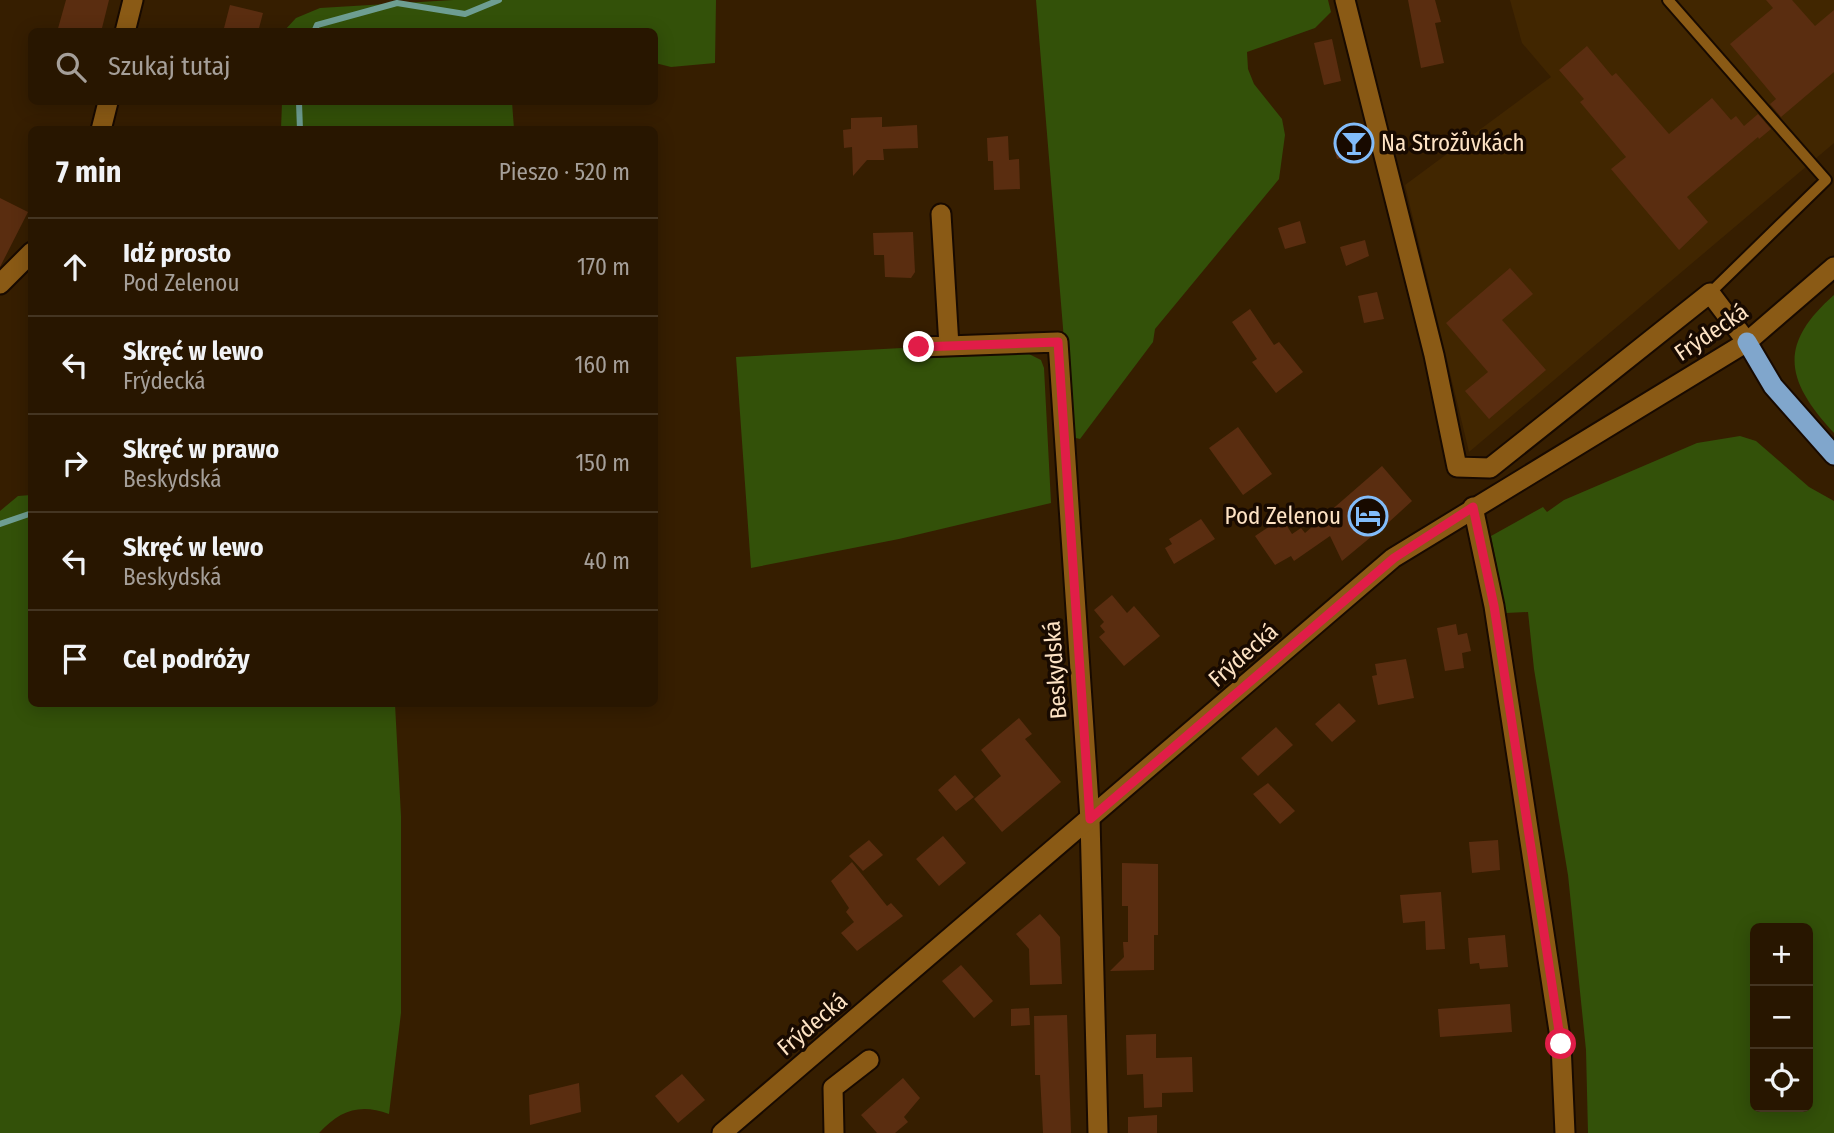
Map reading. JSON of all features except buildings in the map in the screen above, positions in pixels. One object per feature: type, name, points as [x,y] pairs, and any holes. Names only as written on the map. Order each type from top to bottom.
[{"type":"highway","points":[[1746,342],[1773,386],[1834,454]]},
{"type":"street","points":[[126,28],[133,0]]},
{"type":"street","points":[[1345,0],[1434,355],[1457,467],[1490,468],[1710,293],[1746,342]]},
{"type":"street","points":[[102,126],[107,105]]},
{"type":"street","points":[[941,214],[949,346]]},
{"type":"street","points":[[0,284],[28,256]]},
{"type":"street","name":"Frýdecká","points":[[722,1133],[1394,558],[1473,507],[1746,342],[1834,267]]},
{"type":"street","name":"Beskydská","points":[[919,347],[1058,342],[1090,819],[1098,1133]]},
{"type":"street","points":[[1473,507],[1494,606],[1561,1044],[1565,1133]]},
{"type":"street","points":[[834,1133],[833,1088],[869,1060]]},
{"type":"lane","points":[[1668,0],[1826,180],[1710,293]]},
{"type":"shaded area","points":[[1510,0],[1834,0],[1834,143],[1469,452],[1405,185],[1551,77],[1522,43]]},
{"type":"green space","points":[[453,0],[716,0],[715,63],[671,67],[658,64],[658,28],[287,28],[296,18],[320,8]]},
{"type":"green space","points":[[1036,0],[1328,0],[1331,12],[1315,28],[1247,52],[1248,69],[1254,84],[1282,119],[1285,135],[1279,179],[1155,329],[1153,342],[1080,439],[1072,437]]},
{"type":"green space","points":[[282,105],[512,105],[514,126],[281,126]]},
{"type":"green space","points":[[1834,295],[1834,433],[1806,397],[1798,380],[1795,363],[1796,347],[1803,330]]},
{"type":"green space","points":[[902,348],[914,359],[1027,353],[1041,360],[1044,368],[1051,503],[899,539],[751,568],[736,357]]},
{"type":"green space","points":[[1740,436],[1756,441],[1809,487],[1834,501],[1834,1133],[1588,1133],[1586,1050],[1568,875],[1534,669],[1528,612],[1506,613],[1491,536],[1543,507],[1547,512],[1564,500],[1697,443]]},
{"type":"green space","points":[[28,495],[28,707],[395,707],[401,816],[401,1013],[389,1114],[369,1109],[351,1111],[335,1119],[319,1133],[0,1133],[0,511],[18,496]]},
{"type":"waterway","points":[[316,28],[317,25],[397,3],[465,14],[499,0]]},
{"type":"waterway","points":[[299,105],[300,126]]},
{"type":"waterway","points":[[0,524],[28,514]]},
{"type":"place","name":"Na Strožůvkách","points":[[1354,143]]},
{"type":"place","name":"Pod Zelenou","points":[[1368,516]]},
{"type":"route","points":[[919,347],[1058,342],[1090,819],[1394,558],[1473,507],[1494,606],[1561,1044]]}]
